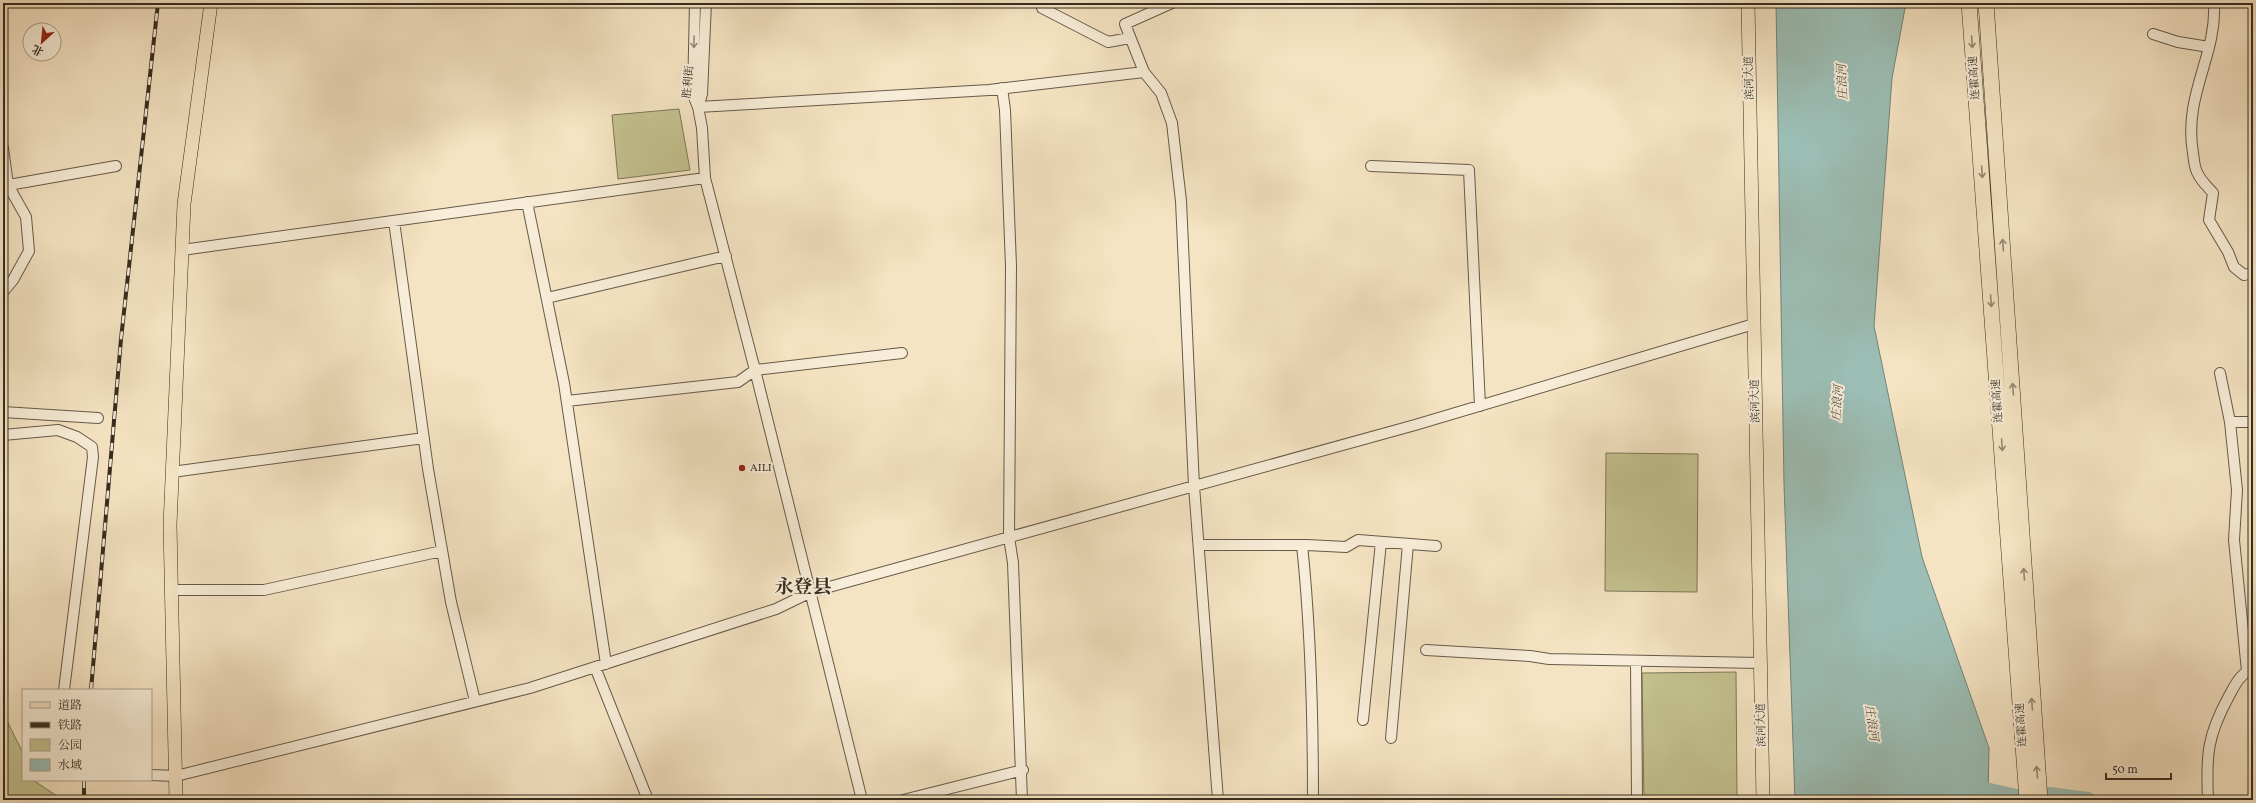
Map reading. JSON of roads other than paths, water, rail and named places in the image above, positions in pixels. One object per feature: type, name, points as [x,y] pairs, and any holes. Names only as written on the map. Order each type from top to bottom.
[{"type":"highway","name":"连霍高速","points":[[1969,3],[2029,743],[2040,800]]},
{"type":"highway","name":"连霍高速","points":[[1986,3],[2002,217],[2029,743],[2027,800]]},
{"type":"main road","points":[[176,800],[170,525],[172,472],[184,204],[211,3]]},
{"type":"main road","name":"滨河大道","points":[[1748,3],[1763,800]]},
{"type":"street","name":"胜利街","points":[[695,3],[693,95],[698,107]]},
{"type":"street","name":"胜利街","points":[[698,107],[702,94],[706,3]]},
{"type":"street","points":[[1041,3],[1042,8],[1108,42],[1130,38]]},
{"type":"street","points":[[1172,3],[1125,24],[1144,72],[1161,93],[1172,123],[1181,201],[1194,486],[1218,800]]},
{"type":"street","points":[[2214,3],[2213,28],[2192,109],[2191,136],[2194,161],[2197,174],[2213,193],[2210,220],[2228,252],[2234,267],[2244,274],[2253,273]]},
{"type":"street","points":[[2209,47],[2216,34],[2220,3]]},
{"type":"street","points":[[2153,34],[2178,42],[2209,47]]},
{"type":"street","points":[[862,800],[756,370],[705,178],[698,107],[1002,88],[1144,72]]},
{"type":"street","points":[[1002,88],[1005,110],[1011,266],[1009,537],[1013,563],[1022,800]]},
{"type":"street","points":[[3,148],[5,186],[26,217],[29,250],[13,280],[3,292]]},
{"type":"street","points":[[5,186],[116,166]]},
{"type":"street","points":[[1371,166],[1469,170],[1480,406]]},
{"type":"street","points":[[182,250],[705,178]]},
{"type":"street","points":[[527,202],[567,401],[606,664]]},
{"type":"street","points":[[394,221],[424,438],[450,602],[475,701]]},
{"type":"street","points":[[547,298],[726,256]]},
{"type":"street","points":[[152,775],[176,776],[530,688],[776,609],[811,592],[1480,406],[1754,324]]},
{"type":"street","points":[[567,401],[738,382],[756,370],[902,354]]},
{"type":"street","points":[[2208,800],[2206,766],[2212,731],[2241,674],[2250,670],[2234,540],[2237,490],[2230,422],[2220,373]]},
{"type":"street","points":[[3,412],[98,418]]},
{"type":"street","points":[[2230,422],[2253,422]]},
{"type":"street","points":[[3,435],[58,430],[77,437],[92,447],[93,457],[64,689]]},
{"type":"street","points":[[172,472],[424,438]]},
{"type":"street","points":[[1199,545],[1302,545],[1346,547],[1358,540],[1436,546]]},
{"type":"street","points":[[1363,720],[1381,542]]},
{"type":"street","points":[[1391,738],[1408,544]]},
{"type":"street","points":[[1302,545],[1308,600],[1312,686],[1313,800]]},
{"type":"street","points":[[172,590],[264,590],[442,551]]},
{"type":"street","points":[[1426,650],[1530,656],[1550,659],[1760,663]]},
{"type":"street","points":[[1636,661],[1637,800]]},
{"type":"street","points":[[595,667],[648,800]]},
{"type":"street","points":[[903,800],[1022,770]]},
{"type":"water","name":"庄浪河","points":[[1776,3],[1906,3],[1892,78],[1874,326],[1922,557],[1989,748],[1988,800],[1795,800],[1784,484]]},
{"type":"waterway","points":[[1967,786],[2021,798],[2050,795],[2088,800]]},
{"type":"railway","points":[[91,689],[121,339],[158,3]]},
{"type":"railway","points":[[84,781],[84,800]]},
{"type":"place","name":"AILI","points":[[742,468]]},
{"type":"district","name":"永登县","points":[[803,588]]}]
